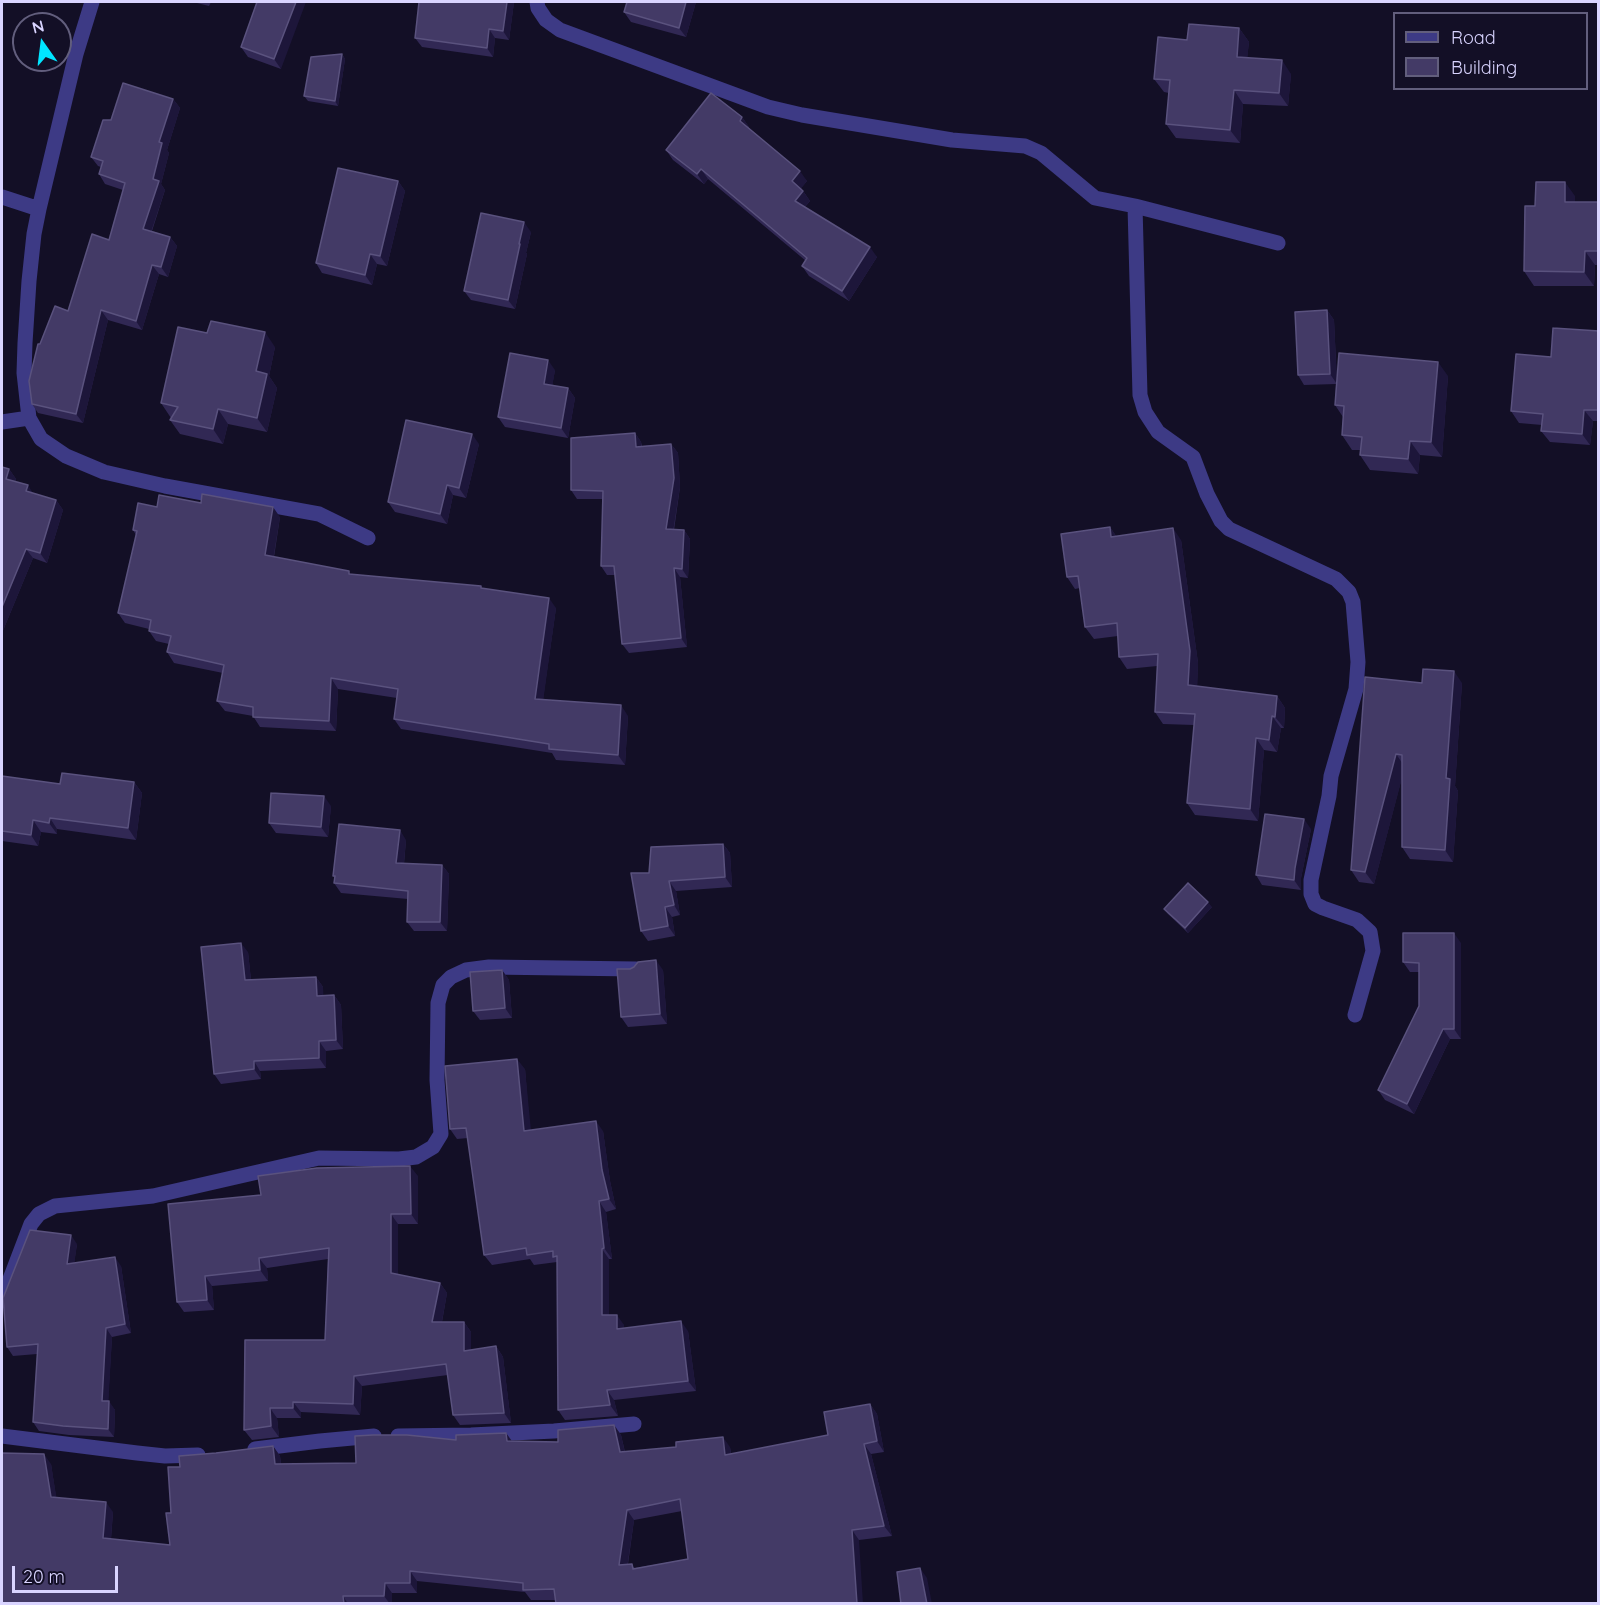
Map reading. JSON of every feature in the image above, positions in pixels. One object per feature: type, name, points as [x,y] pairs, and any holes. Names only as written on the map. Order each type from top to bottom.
[{"type":"street","points":[[92,2],[76,54],[39,208],[29,281],[25,342],[24,373],[29,418],[41,439],[66,456],[104,472],[165,486],[319,514],[368,538]]},
{"type":"street","points":[[537,2],[546,20],[560,30],[768,107],[802,115],[952,140],[1025,146],[1041,153],[1095,198],[1278,243]]},
{"type":"street","points":[[2,197],[39,208]]},
{"type":"street","points":[[1135,206],[1140,395],[1145,412],[1158,432],[1193,457],[1207,494],[1221,521],[1229,529],[1336,579],[1349,592],[1353,602],[1358,662],[1356,689],[1331,776],[1329,796],[1311,880],[1311,894],[1315,904],[1357,921],[1370,932],[1374,951],[1355,1015]]},
{"type":"street","points":[[2,422],[29,418]]},
{"type":"street","points":[[2,1300],[31,1224],[39,1214],[56,1206],[153,1196],[319,1158],[399,1159],[417,1157],[433,1147],[441,1134],[438,1003],[443,985],[451,977],[466,970],[489,968],[636,969]]},
{"type":"street","points":[[242,1451],[380,1435],[471,1435],[634,1424]]},
{"type":"street","points":[[2,1436],[137,1453],[182,1456],[211,1454]]},
{"type":"building","points":[[257,2],[296,2],[274,59],[241,47]]},
{"type":"building","points":[[419,2],[507,2],[503,31],[489,29],[487,48],[415,38]]},
{"type":"building","points":[[627,2],[686,2],[679,28],[624,12]]},
{"type":"building","points":[[1189,24],[1239,28],[1237,57],[1282,60],[1279,93],[1234,90],[1230,130],[1166,124],[1170,80],[1154,79],[1158,37],[1187,40]]},
{"type":"building","points":[[342,54],[335,101],[304,96],[311,57]]},
{"type":"building","points":[[123,83],[173,99],[159,142],[162,143],[153,179],[159,181],[143,229],[170,237],[161,267],[152,265],[136,321],[101,310],[76,414],[32,404],[29,381],[38,344],[40,344],[55,306],[68,311],[92,234],[109,240],[125,183],[99,174],[103,161],[91,157],[103,120],[111,120]]},
{"type":"building","points":[[711,93],[742,117],[740,121],[800,171],[792,181],[803,191],[795,201],[870,247],[842,291],[802,266],[807,258],[701,169],[697,174],[666,150]]},
{"type":"building","points":[[338,168],[398,181],[380,256],[370,254],[365,275],[316,263]]},
{"type":"building","points":[[1536,182],[1565,182],[1565,202],[1599,202],[1599,251],[1585,251],[1584,272],[1524,271],[1525,206],[1535,206]]},
{"type":"building","points":[[481,213],[524,222],[508,300],[464,291]]},
{"type":"building","points":[[1327,310],[1330,374],[1298,375],[1295,312]]},
{"type":"building","points":[[211,321],[265,332],[256,371],[267,374],[257,418],[218,409],[213,429],[170,420],[178,407],[161,403],[178,327],[207,333]]},
{"type":"building","points":[[1553,328],[1599,331],[1599,410],[1584,410],[1582,434],[1541,431],[1543,414],[1511,411],[1516,354],[1551,357]]},
{"type":"building","points":[[510,353],[548,360],[544,384],[568,388],[561,428],[498,417]]},
{"type":"building","points":[[1339,353],[1438,362],[1431,442],[1410,441],[1408,459],[1360,455],[1362,437],[1342,435],[1344,406],[1335,405]]},
{"type":"building","points":[[406,420],[472,434],[459,488],[447,485],[440,514],[388,502]]},
{"type":"building","points":[[635,433],[636,447],[671,444],[674,478],[666,529],[684,530],[682,569],[674,568],[681,638],[622,644],[614,566],[601,566],[603,491],[571,490],[571,438]]},
{"type":"building","points":[[2,467],[9,469],[6,479],[28,485],[26,491],[56,500],[40,553],[26,549],[2,607]]},
{"type":"building","points":[[202,494],[273,507],[265,555],[349,571],[349,574],[481,586],[481,588],[549,598],[535,699],[621,705],[618,755],[549,749],[549,744],[394,719],[398,689],[331,678],[329,721],[253,717],[253,707],[217,701],[224,665],[167,652],[171,636],[149,631],[151,620],[118,613],[137,531],[133,530],[138,503],[157,507],[159,495],[201,503]]},
{"type":"building","points":[[1110,527],[1111,537],[1173,528],[1190,651],[1188,685],[1277,696],[1269,740],[1256,738],[1250,809],[1187,803],[1195,714],[1155,712],[1158,654],[1119,657],[1117,623],[1085,627],[1078,576],[1067,577],[1061,534]]},
{"type":"building","points":[[1423,669],[1454,671],[1446,778],[1450,779],[1445,850],[1402,847],[1402,755],[1396,754],[1365,872],[1351,870],[1365,677],[1422,683]]},
{"type":"building","points":[[62,773],[134,782],[128,828],[50,818],[49,823],[33,820],[31,835],[2,831],[2,776],[60,784]]},
{"type":"building","points":[[271,793],[324,796],[321,827],[269,823]]},
{"type":"building","points":[[1265,814],[1304,819],[1294,880],[1256,875]]},
{"type":"building","points":[[339,824],[400,830],[396,863],[442,865],[440,922],[407,922],[408,891],[334,883]]},
{"type":"building","points":[[723,844],[725,877],[669,881],[674,905],[665,907],[668,926],[641,931],[631,873],[649,873],[651,847]]},
{"type":"building","points":[[1188,883],[1208,902],[1185,928],[1164,909]]},
{"type":"building","points":[[1403,933],[1454,933],[1454,1029],[1443,1029],[1407,1104],[1378,1090],[1419,1006],[1419,963],[1403,962]]},
{"type":"building","points":[[241,943],[245,980],[316,977],[317,996],[334,995],[336,1040],[319,1041],[319,1058],[254,1061],[254,1069],[214,1074],[201,947]]},
{"type":"building","points":[[656,960],[660,1014],[621,1017],[617,969],[630,969],[638,962]]},
{"type":"building","points":[[502,970],[505,1008],[473,1011],[470,972]]},
{"type":"building","points":[[517,1059],[524,1131],[596,1121],[602,1170],[609,1199],[599,1201],[604,1248],[602,1249],[602,1315],[617,1315],[617,1329],[681,1321],[688,1381],[607,1390],[610,1405],[558,1410],[557,1256],[553,1257],[553,1251],[527,1255],[526,1248],[484,1255],[466,1128],[450,1129],[445,1066]]},
{"type":"building","points":[[410,1166],[411,1214],[391,1214],[391,1273],[440,1283],[432,1322],[464,1322],[464,1351],[496,1346],[504,1413],[453,1415],[446,1364],[354,1376],[353,1404],[293,1402],[293,1408],[270,1408],[271,1426],[244,1430],[245,1340],[325,1340],[329,1248],[259,1258],[260,1270],[205,1276],[207,1300],[177,1302],[168,1204],[261,1195],[258,1176],[317,1168]]},
{"type":"building","points":[[30,1230],[71,1235],[67,1264],[115,1257],[125,1324],[106,1328],[102,1401],[109,1401],[108,1429],[33,1422],[38,1344],[7,1347],[3,1298]]},
{"type":"building","points":[[870,1404],[877,1441],[864,1444],[884,1526],[852,1530],[857,1604],[556,1604],[554,1589],[523,1590],[523,1583],[410,1571],[410,1583],[385,1583],[384,1596],[343,1596],[344,1604],[2,1604],[2,1453],[44,1454],[51,1497],[106,1502],[103,1538],[170,1545],[166,1513],[171,1513],[168,1467],[180,1467],[179,1456],[273,1446],[275,1464],[356,1463],[355,1436],[407,1435],[456,1440],[456,1435],[506,1433],[507,1441],[558,1442],[558,1430],[614,1425],[620,1452],[676,1447],[676,1442],[723,1437],[725,1455],[828,1435],[824,1412]],"holes":[[[680,1499],[688,1559],[633,1569],[632,1564],[619,1565],[627,1510]]]},
{"type":"building","points":[[920,1568],[927,1604],[901,1604],[897,1572]]}]
